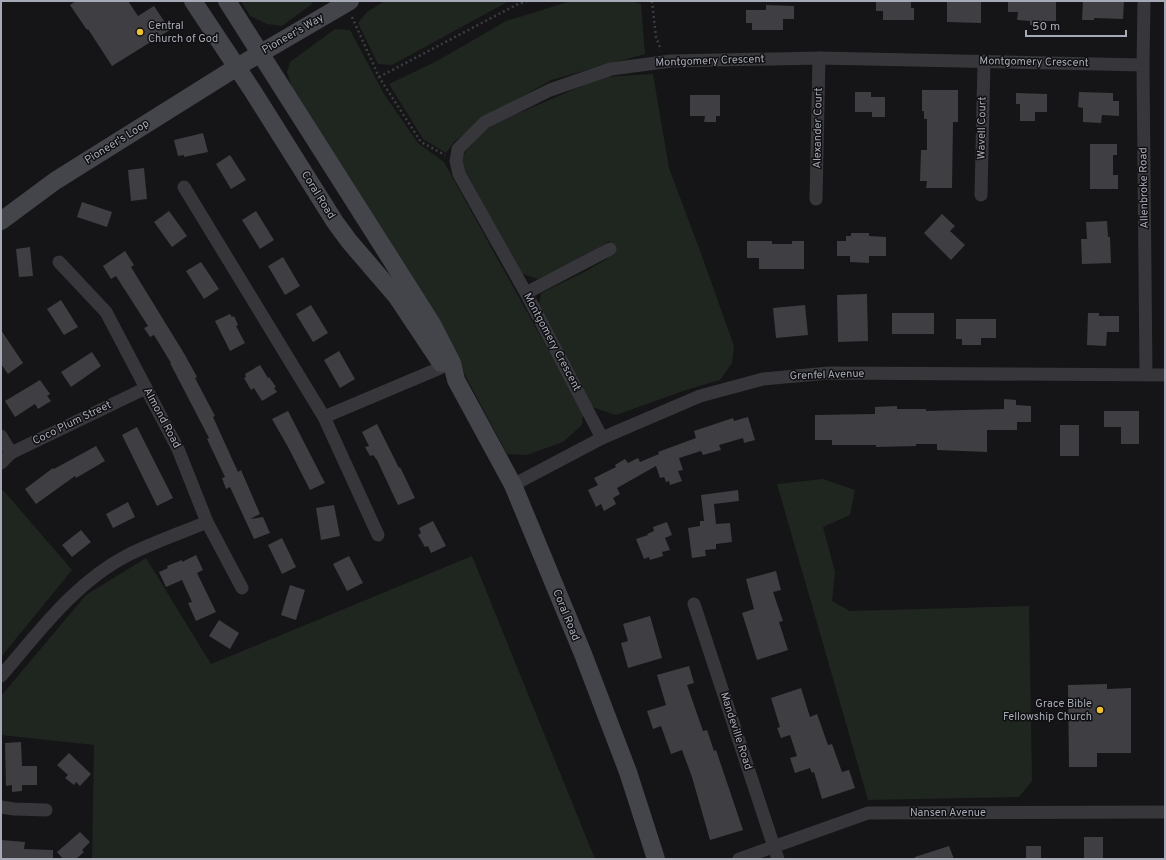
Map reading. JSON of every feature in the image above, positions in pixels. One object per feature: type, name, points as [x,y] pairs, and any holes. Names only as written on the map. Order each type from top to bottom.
[{"type":"main road","name":"Coral Road","points":[[193,1],[237,67],[335,222],[349,241],[397,297],[451,370]]},
{"type":"main road","name":"Coral Road","points":[[227,1],[432,324],[451,370],[513,485],[583,654],[628,772],[656,859]]},
{"type":"main road","name":"Pioneer's Way","points":[[237,67],[347,2]]},
{"type":"main road","name":"Pioneer's Loop","points":[[1,221],[56,180],[237,67]]},
{"type":"street","name":"Allenbroke Road","points":[[1144,1],[1143,65],[1146,374]]},
{"type":"street","name":"Montgomery Crescent","points":[[602,438],[526,293],[459,174],[456,161],[458,149],[485,122],[550,90],[611,69],[671,61],[819,58],[1143,65]]},
{"type":"street","name":"Alexander Court","points":[[816,199],[819,58]]},
{"type":"street","name":"Wavell Court","points":[[981,195],[984,61]]},
{"type":"street","points":[[184,187],[324,417],[378,535]]},
{"type":"street","points":[[526,293],[610,249]]},
{"type":"street","name":"Almond Road","points":[[59,262],[106,312],[185,463],[207,522],[242,588]]},
{"type":"street","points":[[324,417],[451,370]]},
{"type":"street","name":"Grenfel Avenue","points":[[513,485],[602,438],[700,396],[763,379],[829,373],[1165,375]]},
{"type":"street","name":"Coco Plum Street","points":[[1,463],[11,454],[146,388]]},
{"type":"street","points":[[1,436],[11,454]]},
{"type":"street","points":[[1,676],[62,604],[94,577],[128,555],[207,522]]},
{"type":"street","name":"Mandeville Road","points":[[694,604],[776,853]]},
{"type":"street","points":[[1,807],[46,810]]},
{"type":"street","name":"Nansen Avenue","points":[[739,859],[776,853],[868,813],[1165,812]]},
{"type":"path","points":[[379,77],[516,5],[528,1]]},
{"type":"path","points":[[652,1],[659,47],[663,54],[671,61]]},
{"type":"path","points":[[347,2],[379,77],[421,142],[456,161]]},
{"type":"shaded area","points":[[241,1],[313,1],[312,4],[282,26],[267,24],[250,16]]},
{"type":"shaded area","points":[[385,1],[509,1],[392,65],[378,64],[358,23],[367,12]]},
{"type":"shaded area","points":[[571,1],[630,1],[641,4],[645,54],[551,80],[483,119],[454,142],[446,153],[423,139],[389,84],[437,61],[506,21]]},
{"type":"shaded area","points":[[335,29],[350,30],[384,94],[418,143],[444,162],[583,413],[582,425],[563,442],[527,455],[507,454],[457,360],[294,94],[287,72],[290,62]]},
{"type":"shaded area","points":[[653,74],[669,168],[734,346],[732,363],[720,380],[686,390],[616,415],[592,407],[539,304],[541,293],[607,259],[616,246],[609,241],[578,262],[538,279],[520,273],[462,174],[462,156],[477,138],[491,125],[603,77]]},
{"type":"shaded area","points":[[823,479],[855,490],[850,515],[823,527],[835,572],[832,601],[850,611],[1029,606],[1032,781],[1019,797],[868,800],[777,484]]},
{"type":"shaded area","points":[[3,490],[72,570],[1,657],[1,493]]},
{"type":"shaded area","points":[[472,556],[595,859],[92,859],[94,745],[1,735],[1,696],[86,595],[146,558],[211,664]]},
{"type":"building","name":"Central Church of God","points":[[76,1],[128,1],[138,16],[154,6],[170,30],[112,66],[88,29],[87,30],[70,5]]},
{"type":"building","points":[[876,1],[911,1],[911,8],[914,8],[914,20],[883,20],[883,11],[876,11]]},
{"type":"building","points":[[981,1],[981,23],[947,22],[947,2]]},
{"type":"building","points":[[1008,1],[1056,1],[1056,21],[1044,21],[1044,26],[1030,25],[1030,21],[1017,20],[1018,12],[1008,12]]},
{"type":"building","points":[[1083,1],[1124,1],[1123,19],[1094,18],[1094,20],[1082,20]]},
{"type":"building","points":[[766,5],[794,6],[794,19],[783,19],[783,30],[752,30],[752,23],[746,23],[746,10],[766,10]]},
{"type":"building","points":[[922,90],[958,90],[958,122],[953,122],[952,188],[926,188],[927,181],[920,181],[921,150],[927,150],[927,119],[924,119],[924,111],[922,111]]},
{"type":"building","points":[[855,92],[871,92],[871,97],[885,97],[885,117],[872,117],[872,112],[855,112]]},
{"type":"building","points":[[1079,92],[1113,93],[1113,101],[1119,101],[1119,116],[1102,115],[1101,123],[1083,122],[1083,108],[1078,107]]},
{"type":"building","points":[[1016,93],[1047,94],[1047,112],[1035,112],[1035,121],[1020,121],[1020,104],[1016,104]]},
{"type":"building","points":[[690,95],[720,95],[720,116],[716,116],[716,122],[704,122],[705,116],[690,116]]},
{"type":"building","points":[[203,133],[208,152],[184,157],[184,155],[178,156],[174,140]]},
{"type":"building","points":[[1090,144],[1117,144],[1117,155],[1113,155],[1113,175],[1118,175],[1118,189],[1090,189]]},
{"type":"building","points":[[230,155],[246,180],[231,189],[216,164]]},
{"type":"building","points":[[144,168],[147,199],[131,201],[128,170]]},
{"type":"building","points":[[82,202],[112,212],[107,227],[77,217]]},
{"type":"building","points":[[169,211],[187,236],[172,247],[154,222]]},
{"type":"building","points":[[256,211],[274,240],[260,249],[242,220]]},
{"type":"building","points":[[942,214],[955,226],[950,231],[965,245],[951,260],[924,233]]},
{"type":"building","points":[[1107,221],[1108,237],[1110,237],[1111,263],[1082,264],[1081,239],[1087,239],[1086,222]]},
{"type":"building","points":[[851,233],[869,233],[869,236],[886,237],[886,256],[869,256],[869,263],[850,262],[850,256],[837,256],[837,241],[846,241],[846,236],[851,236]]},
{"type":"building","points":[[747,241],[772,241],[772,244],[792,244],[792,241],[804,241],[804,269],[759,269],[759,258],[747,258]]},
{"type":"building","points":[[30,247],[33,276],[19,277],[16,249]]},
{"type":"building","points":[[125,251],[134,265],[131,267],[197,377],[195,378],[215,416],[213,417],[238,472],[241,470],[260,514],[250,519],[263,517],[270,533],[254,539],[230,487],[226,489],[222,478],[225,477],[207,439],[209,438],[171,363],[154,335],[150,337],[144,328],[148,326],[116,276],[111,279],[103,266]]},
{"type":"building","points":[[283,257],[300,286],[285,295],[268,266]]},
{"type":"building","points":[[201,262],[219,289],[204,299],[186,271]]},
{"type":"building","points":[[867,294],[868,341],[838,342],[837,295]]},
{"type":"building","points":[[61,300],[78,327],[64,335],[47,309]]},
{"type":"building","points":[[311,305],[328,333],[313,342],[296,314]]},
{"type":"building","points":[[805,305],[808,335],[776,338],[773,308]]},
{"type":"building","points":[[892,313],[934,313],[934,334],[892,334]]},
{"type":"building","points":[[1088,313],[1099,313],[1099,316],[1119,316],[1119,332],[1107,332],[1106,346],[1087,345]]},
{"type":"building","points":[[230,314],[232,317],[234,316],[238,325],[236,326],[245,343],[230,351],[215,321]]},
{"type":"building","points":[[956,319],[996,319],[996,338],[981,338],[981,345],[962,345],[962,339],[956,339]]},
{"type":"building","points":[[1,330],[23,363],[8,374],[1,364]]},
{"type":"building","points":[[339,351],[355,379],[340,388],[324,360]]},
{"type":"building","points":[[92,352],[101,366],[71,387],[61,372]]},
{"type":"building","points":[[260,365],[276,387],[274,388],[277,392],[262,401],[254,388],[251,390],[244,378],[246,377],[245,374]]},
{"type":"building","points":[[40,380],[50,394],[47,396],[51,401],[38,409],[35,404],[15,417],[5,401]]},
{"type":"building","points":[[1004,399],[1016,400],[1016,405],[1031,406],[1031,422],[1017,422],[1017,430],[987,430],[987,452],[937,450],[937,444],[876,447],[876,445],[832,445],[832,440],[815,440],[815,415],[875,414],[875,407],[897,406],[897,409],[926,409],[926,411],[1004,409]]},
{"type":"building","points":[[288,411],[325,483],[310,490],[272,419]]},
{"type":"building","points":[[1104,411],[1139,411],[1139,444],[1121,444],[1121,427],[1104,427]]},
{"type":"building","points":[[748,417],[755,440],[744,443],[743,438],[719,445],[721,450],[703,455],[701,451],[679,458],[683,470],[678,471],[682,481],[670,485],[669,481],[666,482],[664,477],[660,478],[656,466],[617,488],[620,494],[613,498],[616,504],[604,511],[601,504],[596,507],[588,490],[598,485],[594,478],[616,467],[615,465],[625,459],[628,463],[638,458],[640,462],[659,454],[658,452],[696,438],[694,431],[733,418],[734,421]]},
{"type":"building","points":[[377,424],[415,498],[398,505],[377,460],[373,455],[370,456],[365,447],[369,446],[362,432]]},
{"type":"building","points":[[1060,425],[1079,425],[1079,456],[1060,456]]},
{"type":"building","points":[[137,427],[173,498],[157,506],[122,435]]},
{"type":"building","points":[[96,446],[105,461],[76,478],[75,476],[36,504],[25,489],[53,468],[54,469]]},
{"type":"building","points":[[738,490],[739,501],[714,504],[716,524],[730,523],[732,542],[716,544],[716,549],[705,550],[706,556],[692,558],[688,528],[700,526],[700,521],[704,521],[701,495]]},
{"type":"building","points":[[128,502],[135,517],[113,528],[106,514]]},
{"type":"building","points":[[334,505],[340,536],[321,540],[316,508]]},
{"type":"building","points":[[433,521],[446,546],[431,553],[428,546],[425,547],[418,535],[421,533],[419,528]]},
{"type":"building","points":[[667,522],[672,535],[665,538],[670,550],[662,552],[663,556],[650,560],[649,557],[644,559],[636,539],[648,535],[647,534],[654,531],[653,527]]},
{"type":"building","points":[[81,530],[91,542],[72,557],[62,545]]},
{"type":"building","points":[[282,538],[296,567],[282,574],[268,545]]},
{"type":"building","points":[[196,555],[203,570],[197,573],[216,612],[196,621],[188,603],[192,602],[182,580],[166,587],[159,572],[168,568],[167,566],[182,560],[182,562]]},
{"type":"building","points":[[349,556],[363,583],[347,591],[333,564]]},
{"type":"building","points":[[776,571],[781,590],[773,592],[783,621],[779,622],[788,650],[757,660],[742,613],[754,609],[746,579]]},
{"type":"building","points":[[290,585],[305,590],[296,620],[281,615]]},
{"type":"building","points":[[650,616],[662,658],[628,668],[621,643],[628,641],[623,624]]},
{"type":"building","points":[[219,620],[239,633],[230,649],[209,636]]},
{"type":"building","points":[[689,666],[694,683],[687,685],[703,731],[707,730],[714,751],[716,750],[743,830],[710,840],[692,777],[682,750],[671,754],[661,726],[653,729],[647,711],[666,705],[657,675]]},
{"type":"building","name":"Grace Bible Fellowship Church","points":[[1107,684],[1107,689],[1131,688],[1131,753],[1097,753],[1097,767],[1069,767],[1068,685]]},
{"type":"building","points":[[801,688],[810,717],[817,714],[828,745],[832,744],[842,772],[849,770],[855,788],[822,799],[814,772],[812,773],[810,768],[795,773],[790,758],[797,756],[790,735],[781,738],[777,728],[780,727],[771,698]]},
{"type":"building","points":[[21,742],[22,766],[37,766],[37,785],[22,785],[22,791],[12,792],[12,785],[6,786],[5,743]]},
{"type":"building","points":[[69,753],[91,774],[80,786],[76,782],[74,785],[65,778],[68,775],[57,765]]},
{"type":"building","points":[[80,832],[90,842],[82,850],[84,852],[76,859],[63,859],[57,852]]},
{"type":"building","points":[[1084,837],[1103,837],[1103,859],[1084,859]]},
{"type":"building","points":[[1,840],[25,842],[24,849],[53,850],[53,859],[1,859]]},
{"type":"building","points":[[949,846],[954,859],[915,859],[915,857]]},
{"type":"building","points":[[1026,846],[1041,846],[1041,859],[1026,859]]},
{"type":"place","name":"Central Church of God","points":[[140,32]]},
{"type":"place","name":"Grace Bible Fellowship Church","points":[[1100,710]]}]
